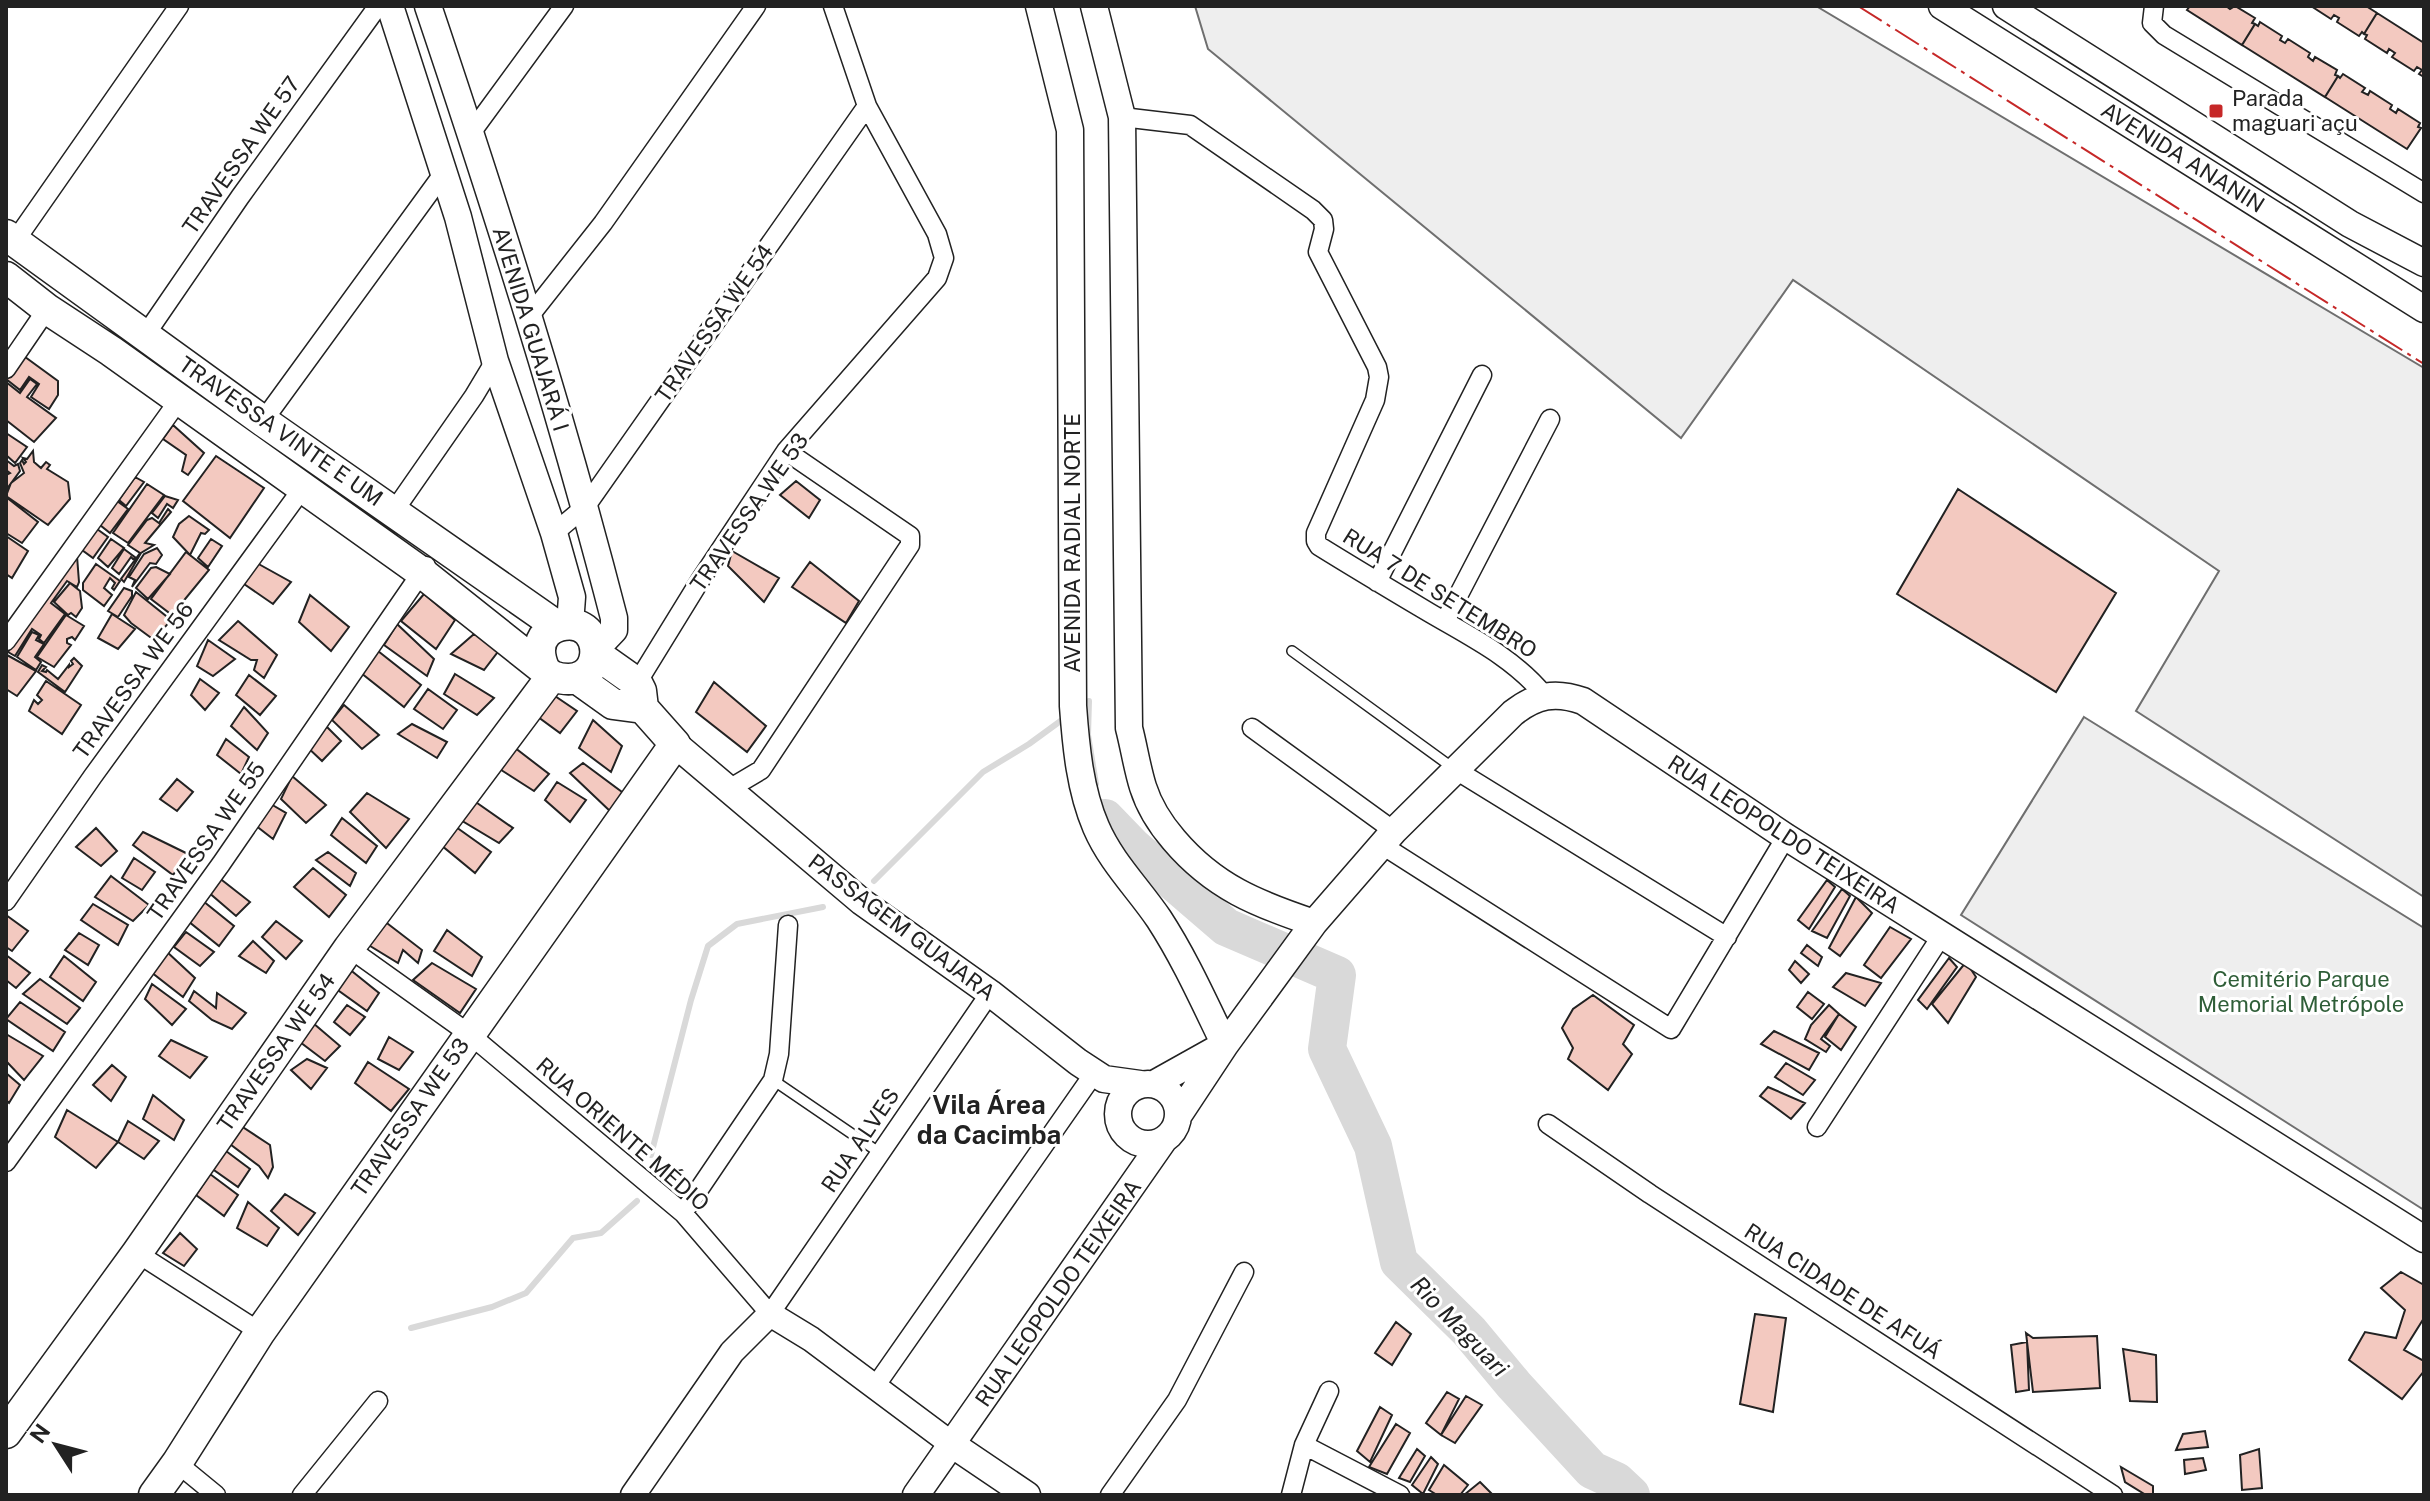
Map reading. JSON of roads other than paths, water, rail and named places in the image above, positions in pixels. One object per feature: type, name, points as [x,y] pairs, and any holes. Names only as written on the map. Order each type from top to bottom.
[{"type":"main road","name":"AVENIDA GUAJARÁ I","points":[[390,6],[458,217],[495,361],[554,533],[572,597],[564,625]]},
{"type":"main road","name":"AVENIDA GUAJARÁ I","points":[[428,6],[471,133],[586,506],[614,618],[614,630],[596,652]]},
{"type":"main road","name":"AVENIDA RADIAL NORTE","points":[[1039,6],[1070,130],[1073,706],[1077,749],[1087,800],[1105,846],[1175,944],[1225,1045]]},
{"type":"main road","points":[[1094,6],[1122,117],[1129,728],[1143,790],[1162,826],[1194,863],[1226,887],[1309,931]]},
{"type":"main road","name":"AVENIDA ANANIN","points":[[1942,6],[2424,309]]},
{"type":"main road","name":"AVENIDA ANANIN","points":[[2006,6],[2350,224],[2424,263]]},
{"type":"main road","name":"TRAVESSA VINTE E UM","points":[[10,238],[263,421],[564,625]]},
{"type":"main road","name":"TRAVESSA VINTE E UM","points":[[6,277],[421,572],[558,674],[613,704],[640,695]]},
{"type":"main road","points":[[564,625],[583,627],[592,637],[596,652],[594,664],[558,674],[540,657],[540,644],[547,633],[564,625]]},
{"type":"main road","points":[[596,652],[640,695],[675,744]]},
{"type":"main road","name":"TRAVESSA WE 54","points":[[6,1433],[137,1253],[349,948],[558,674]]},
{"type":"main road","points":[[1225,1045],[1124,1094],[1117,1112],[1122,1131],[1136,1143],[1145,1145],[1163,1141],[1176,1126],[1178,1116],[1256,1002],[1309,931],[1388,838],[1513,713],[1527,702],[1544,695]]},
{"type":"main road","name":"RUA LEOPOLDO TEIXEIRA","points":[[1544,695],[1564,695],[1583,701],[1786,837],[2424,1239]]},
{"type":"main road","name":"PASSAGEM GUAJARA","points":[[675,744],[862,902],[990,993],[1083,1072],[1117,1112]]},
{"type":"main road","name":"TRAVESSA WE 53","points":[[154,1495],[260,1332],[468,1033],[675,744]]},
{"type":"main road","name":"PASSAGEM GUAJARA","points":[[1083,1072],[1104,1079],[1147,1084]]},
{"type":"main road","points":[[1147,1084],[1169,1092],[1178,1116]]},
{"type":"main road","name":"RUA LEOPOLDO TEIXEIRA","points":[[916,1495],[1163,1141]]},
{"type":"main road","points":[[953,1445],[1027,1495]]},
{"type":"street","points":[[10,238],[179,6]]},
{"type":"street","name":"TRAVESSA WE 57","points":[[146,334],[378,6]]},
{"type":"street","points":[[471,133],[564,6]]},
{"type":"street","points":[[528,318],[603,223],[756,6]]},
{"type":"street","points":[[833,6],[867,106]]},
{"type":"street","points":[[2154,6],[2152,23],[2164,35],[2421,185]]},
{"type":"street","name":"TRAVESSA WE 53","points":[[640,695],[701,579],[786,451],[937,278],[944,258],[937,234],[867,106]]},
{"type":"street","name":"TRAVESSA WE 54","points":[[554,533],[586,506],[867,106]]},
{"type":"street","name":"RUA 7 DE SETEMBRO","points":[[1122,117],[1190,125],[1323,220],[1318,252],[1368,355],[1377,367],[1379,377],[1375,400],[1316,533],[1316,541],[1319,546],[1377,582],[1509,660],[1544,695]]},
{"type":"street","points":[[263,421],[443,174]]},
{"type":"street","points":[[6,369],[47,309]]},
{"type":"street","points":[[394,511],[495,361]]},
{"type":"street","points":[[1377,582],[1482,375]]},
{"type":"street","points":[[6,641],[179,400]]},
{"type":"street","points":[[1445,621],[1550,419]]},
{"type":"street","points":[[729,789],[761,770],[910,545],[910,536],[786,451]]},
{"type":"street","name":"TRAVESSA WE 56","points":[[6,901],[302,489]]},
{"type":"street","name":"TRAVESSA WE 55","points":[[6,1162],[221,864],[441,544]]},
{"type":"street","points":[[1252,728],[1388,838],[1671,1029],[1786,837]]},
{"type":"street","points":[[1456,770],[1727,937]]},
{"type":"street","points":[[683,1213],[773,1080],[779,1054],[788,925]]},
{"type":"street","points":[[1817,1127],[1942,935]]},
{"type":"street","name":"RUA ORIENTE MÉDIO","points":[[349,948],[468,1033],[683,1213],[770,1314]]},
{"type":"street","name":"RUA ALVES","points":[[770,1314],[990,993]]},
{"type":"street","points":[[874,1388],[1083,1072]]},
{"type":"street","name":"RUA CIDADE DE AFUÁ","points":[[1548,1124],[1650,1194],[2113,1495]]},
{"type":"street","points":[[137,1253],[260,1332]]},
{"type":"street","points":[[1110,1495],[1177,1400],[1244,1272]]},
{"type":"street","points":[[633,1495],[732,1352],[770,1314],[811,1339],[953,1445]]},
{"type":"street","points":[[1291,1495],[1304,1445],[1329,1391]]},
{"type":"street","points":[[302,1495],[378,1401]]},
{"type":"street","points":[[1304,1445],[1400,1495]]},
{"type":"street","points":[[177,1463],[216,1495]]},
{"type":"lane","points":[[1292,651],[1456,770]]},
{"type":"lane","points":[[773,1080],[880,1153]]},
{"type":"waterway","points":[[1089,701],[1088,735],[1096,784]]},
{"type":"waterway","points":[[874,881],[983,772],[1066,717]]},
{"type":"waterway","name":"Rio Maguari","points":[[1105,818],[1133,847],[1226,927],[1337,975],[1327,1049],[1373,1146],[1399,1262],[1469,1331],[1592,1470],[1616,1481],[1631,1495]]},
{"type":"waterway","points":[[651,1155],[708,946],[737,924],[823,907]]},
{"type":"waterway","points":[[411,1328],[492,1307],[526,1293],[573,1238],[601,1233],[637,1201]]},
{"type":"place","name":"Parada maguari açu","points":[[2216,111]]},
{"type":"district","name":"Vila Área da Cacimba","points":[[989,1119]]},
{"type":"park label","name":"Cemitério Parque Memorial Metrópole","points":[[2301,992]]}]
